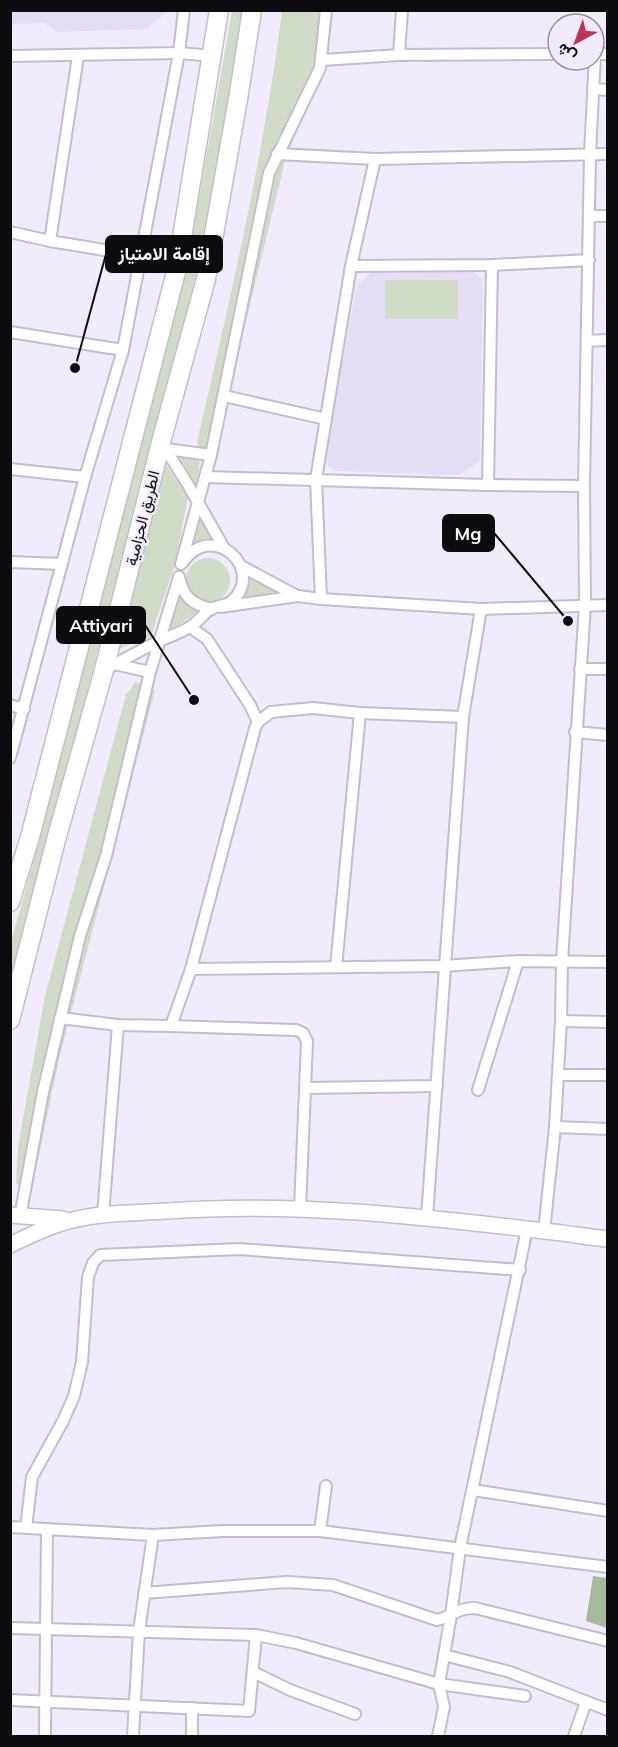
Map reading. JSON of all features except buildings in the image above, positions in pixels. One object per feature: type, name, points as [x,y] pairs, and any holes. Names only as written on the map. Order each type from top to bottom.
[{"type":"highway","name":"الطريق الحزامية","points":[[10,902],[30,837],[177,268],[219,10]]},
{"type":"highway","name":"الطريق الحزامية","points":[[10,1020],[56,840],[109,667],[206,279],[252,10]]},
{"type":"street","points":[[10,759],[85,477],[123,350],[179,53],[184,10]]},
{"type":"street","points":[[326,10],[322,60],[269,173],[212,455],[179,577],[158,641],[106,856],[80,936],[15,1216],[75,1219],[198,1209],[269,1207],[427,1217],[608,1239]]},
{"type":"street","points":[[399,55],[402,10]]},
{"type":"street","points":[[10,56],[179,53],[213,56]]},
{"type":"street","points":[[322,60],[399,55],[546,54]]},
{"type":"street","points":[[50,241],[78,56]]},
{"type":"street","points":[[544,1231],[555,1127],[575,732],[585,605],[584,486],[590,154],[594,72]]},
{"type":"street","points":[[593,89],[608,90]]},
{"type":"street","points":[[277,154],[375,159],[608,154]]},
{"type":"street","points":[[321,599],[316,479],[351,266],[375,159]]},
{"type":"street","points":[[589,216],[608,216]]},
{"type":"street","points":[[10,232],[140,256]]},
{"type":"street","points":[[351,266],[492,265],[589,260]]},
{"type":"street","points":[[488,485],[492,265]]},
{"type":"street","points":[[10,332],[123,350]]},
{"type":"street","points":[[587,341],[608,340]]},
{"type":"street","points":[[224,396],[326,419]]},
{"type":"street","points":[[163,445],[212,455]]},
{"type":"street","points":[[163,445],[199,502],[224,548]]},
{"type":"street","points":[[10,469],[85,477]]},
{"type":"street","points":[[206,477],[584,486]]},
{"type":"street","points":[[109,667],[190,627],[216,608],[232,601],[240,591],[243,579],[241,566],[234,555],[224,548],[212,545],[199,547],[181,564]]},
{"type":"street","points":[[10,562],[62,564]]},
{"type":"street","points":[[241,566],[298,596]]},
{"type":"street","points":[[179,577],[181,589],[189,600],[199,606],[216,608],[298,596],[481,609],[608,606]]},
{"type":"street","points":[[427,1217],[443,966],[463,717],[481,609]]},
{"type":"street","points":[[190,627],[207,639],[250,705],[258,722]]},
{"type":"street","points":[[109,667],[150,672]]},
{"type":"street","points":[[580,669],[608,669]]},
{"type":"street","points":[[10,705],[24,709]]},
{"type":"street","points":[[171,1026],[190,969],[243,767],[258,722],[271,712],[313,708],[360,713],[463,717]]},
{"type":"street","points":[[336,967],[360,713]]},
{"type":"street","points":[[575,732],[608,735]]},
{"type":"street","points":[[478,1090],[518,962]]},
{"type":"street","points":[[190,969],[608,962]]},
{"type":"street","points":[[60,1018],[118,1025],[301,1031],[308,1041],[300,1209]]},
{"type":"street","points":[[561,1021],[608,1022]]},
{"type":"street","points":[[103,1215],[118,1025]]},
{"type":"street","points":[[558,1075],[608,1075]]},
{"type":"street","points":[[305,1089],[437,1086]]},
{"type":"street","points":[[555,1127],[608,1129]]},
{"type":"street","points":[[10,1245],[35,1233],[75,1219]]},
{"type":"street","points":[[438,1737],[444,1707],[439,1684],[460,1548],[527,1229]]},
{"type":"street","points":[[26,1528],[32,1477],[74,1396],[82,1362],[88,1277],[93,1263],[100,1255],[239,1249],[520,1270]]},
{"type":"street","points":[[320,1531],[326,1486]]},
{"type":"street","points":[[473,1490],[608,1511]]},
{"type":"street","points":[[10,1527],[153,1535],[223,1531],[320,1531],[608,1567]]},
{"type":"street","points":[[45,1737],[47,1529]]},
{"type":"street","points":[[132,1737],[139,1631],[153,1535]]},
{"type":"street","points":[[144,1593],[287,1582],[333,1585],[437,1620],[457,1610],[475,1608],[608,1641]]},
{"type":"street","points":[[10,1628],[256,1635],[296,1643],[439,1684],[525,1696]]},
{"type":"street","points":[[10,1700],[249,1711],[256,1635]]},
{"type":"street","points":[[444,1655],[510,1672],[608,1710]]},
{"type":"street","points":[[253,1672],[290,1690],[355,1714]]},
{"type":"street","points":[[574,1737],[586,1702]]},
{"type":"street","points":[[192,1708],[192,1737]]},
{"type":"shaded area","points":[[10,11],[168,11],[146,29],[56,32],[45,23],[11,24]]},
{"type":"shaded area","points":[[466,267],[483,280],[480,461],[459,475],[332,469],[325,463],[324,456],[357,286],[374,269]]},
{"type":"green space","points":[[232,11],[244,11],[196,276],[11,984],[11,942],[186,272]]},
{"type":"green space","points":[[282,11],[329,11],[325,59],[285,161],[213,457],[203,455],[197,442],[256,173]]},
{"type":"green space","points":[[385,280],[458,280],[458,319],[385,319]]},
{"type":"green space","points":[[178,454],[200,457],[197,487]]},
{"type":"green space","points":[[166,465],[188,497],[175,564],[151,636],[118,649]]},
{"type":"green space","points":[[203,502],[220,541],[206,538],[191,545]]},
{"type":"green space","points":[[208,558],[223,565],[230,580],[223,595],[208,602],[193,595],[186,580],[193,565]]},
{"type":"green space","points":[[243,577],[284,590],[236,599]]},
{"type":"green space","points":[[181,594],[204,608],[168,632]]},
{"type":"green space","points":[[136,682],[155,690],[59,1059],[29,1203],[16,1182],[18,1147],[45,996],[126,695]]},
{"type":"green space","points":[[593,1576],[607,1578],[607,1628],[586,1621]]},
{"type":"place","name":"إقامة الامتياز","points":[[75,368]]},
{"type":"place","name":"Mg","points":[[568,621]]},
{"type":"place","name":"Attiyari","points":[[194,700]]}]
